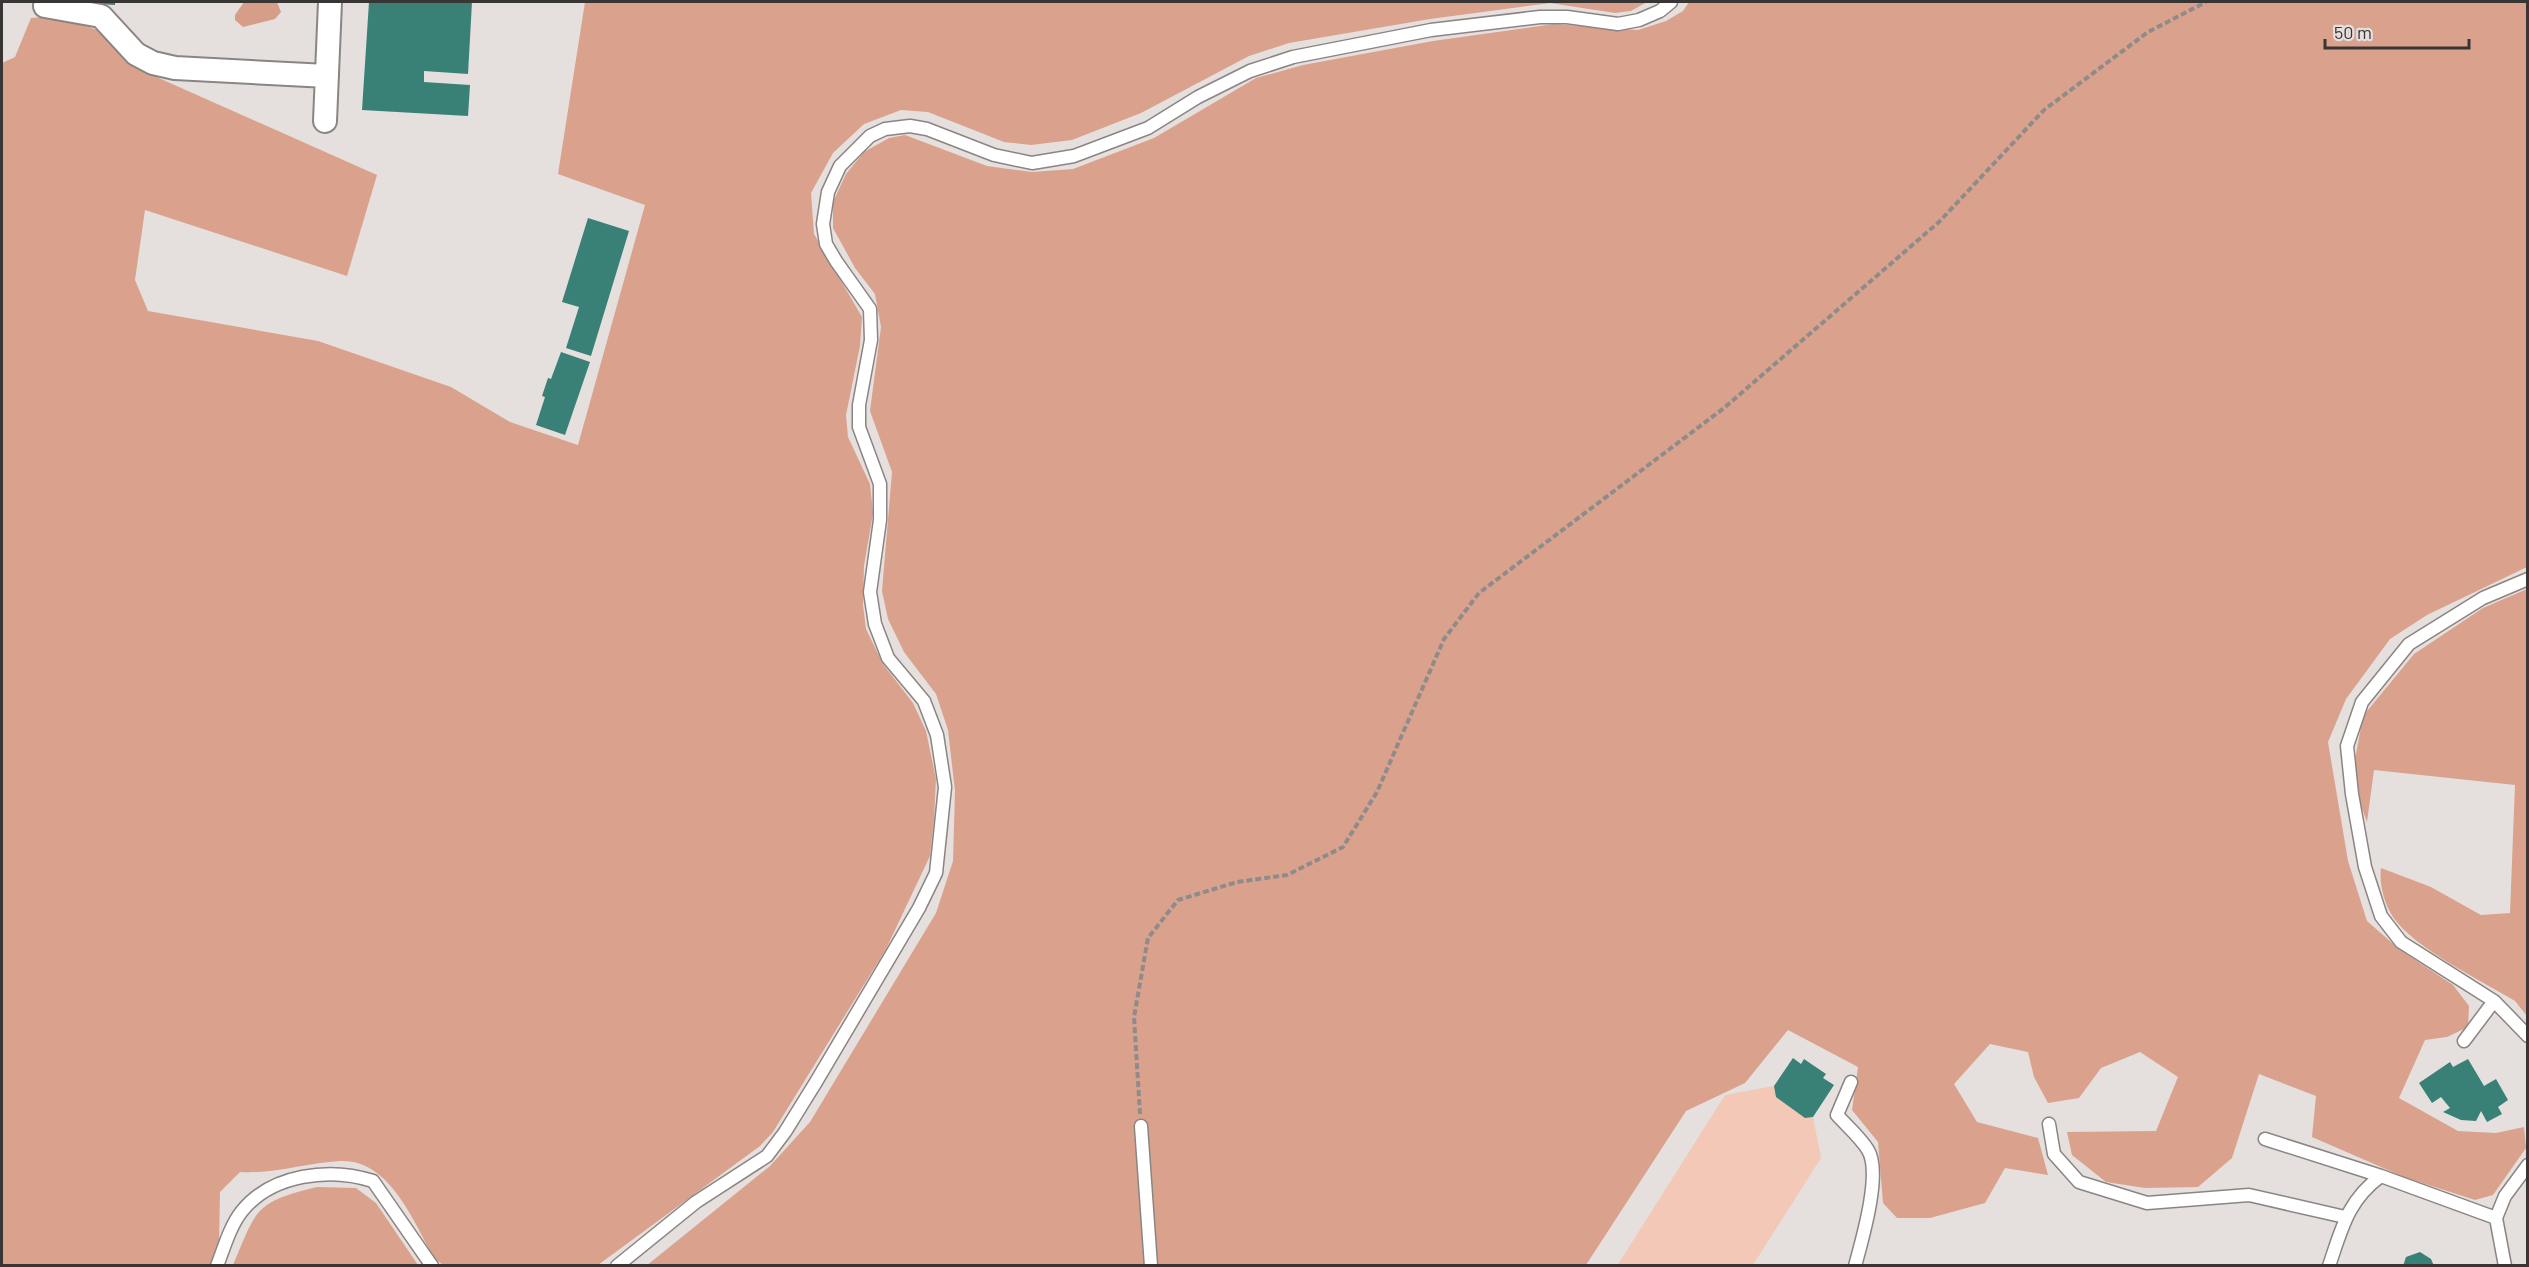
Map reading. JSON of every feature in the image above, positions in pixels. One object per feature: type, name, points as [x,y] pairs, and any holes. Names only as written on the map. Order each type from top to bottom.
[{"type":"street","points":[[325,121],[330,2]]},
{"type":"street","points":[[45,6],[102,16],[136,54],[153,63],[175,68],[327,76]]},
{"type":"lane","points":[[617,1266],[696,1202],[767,1156],[816,1082],[919,908],[936,873],[945,787],[937,735],[924,701],[888,658],[875,624],[870,592],[880,520],[880,484],[859,427],[859,405],[871,340],[870,309],[826,244],[823,224],[828,192],[846,159],[870,136],[885,129],[910,126],[927,129],[994,155],[1032,163],[1074,156],[1148,128],[1198,97],[1250,70],[1293,57],[1431,30],[1540,17],[1567,17],[1618,24],[1639,20],[1660,11],[1671,2]]},
{"type":"lane","points":[[2528,579],[2483,598],[2409,644],[2362,702],[2347,746],[2352,794],[2365,867],[2381,916],[2401,942],[2494,1001],[2528,1036]]},
{"type":"lane","points":[[2464,1041],[2494,1001]]},
{"type":"lane","points":[[1851,1082],[1837,1115],[1870,1152],[1872,1174],[1870,1213],[1855,1266]]},
{"type":"lane","points":[[2049,1124],[2054,1154],[2079,1182],[2147,1203],[2249,1195],[2345,1217]]},
{"type":"lane","points":[[1141,1126],[1151,1266]]},
{"type":"lane","points":[[2265,1139],[2381,1176],[2496,1218]]},
{"type":"lane","points":[[2505,1266],[2496,1218],[2505,1196],[2528,1165]]},
{"type":"lane","points":[[217,1266],[240,1212],[261,1191],[296,1178],[338,1173],[373,1180],[432,1266]]},
{"type":"lane","points":[[2329,1266],[2345,1217],[2363,1190],[2381,1176]]},
{"type":"path","points":[[1141,1126],[1134,1017],[1148,938],[1178,900],[1237,882],[1287,875],[1343,847],[1377,792],[1444,639],[1479,593],[1724,408],[1939,222],[2044,110],[2148,32],[2206,2]]},
{"type":"shaded area","points":[[244,2],[277,2],[281,12],[275,19],[243,27],[235,20],[235,15]]},
{"type":"shaded area","points":[[585,2],[1647,2],[1631,11],[1615,13],[1550,3],[1430,19],[1289,43],[1249,56],[1141,113],[1072,140],[1031,145],[1004,142],[928,112],[901,110],[864,124],[833,153],[811,193],[814,234],[862,317],[860,346],[846,415],[848,437],[870,484],[873,513],[864,566],[863,605],[866,629],[883,664],[913,703],[926,731],[936,779],[934,819],[930,856],[886,949],[773,1132],[760,1146],[598,1265],[443,1265],[434,1258],[408,1211],[386,1181],[373,1170],[357,1163],[340,1161],[266,1171],[240,1172],[220,1192],[219,1244],[211,1265],[2,1266],[2,63],[15,57],[31,18],[59,16],[97,30],[134,67],[377,175],[347,276],[145,210],[135,280],[148,311],[318,341],[451,387],[510,422],[578,445],[645,205],[558,174]]},
{"type":"shaded area","points":[[1689,2],[2527,2],[2527,567],[2427,615],[2390,639],[2346,699],[2328,742],[2348,861],[2367,921],[2400,950],[2453,985],[2469,1006],[2468,1027],[2447,1037],[2425,1040],[2399,1098],[2458,1131],[2496,1133],[2524,1127],[2526,1148],[2493,1195],[2475,1200],[2404,1177],[2312,1137],[2316,1096],[2259,1074],[2232,1158],[2198,1187],[2145,1188],[2106,1182],[2072,1155],[2067,1132],[2156,1131],[2178,1077],[2140,1052],[2101,1068],[2079,1098],[2048,1103],[2034,1077],[2028,1052],[1990,1044],[1954,1084],[1977,1122],[2038,1138],[2048,1175],[2005,1168],[1985,1203],[1930,1218],[1897,1218],[1883,1203],[1878,1142],[1852,1110],[1858,1067],[1788,1030],[1745,1083],[1686,1111],[1586,1265],[646,1266],[770,1166],[810,1122],[936,913],[953,861],[955,791],[948,730],[936,694],[904,652],[888,619],[882,591],[892,472],[870,411],[881,327],[875,294],[855,268],[833,228],[833,202],[846,174],[864,152],[889,138],[905,135],[987,166],[1032,172],[1073,169],[1154,138],[1256,78],[1303,65],[1433,41],[1554,24],[1638,30],[1666,21],[1683,11]]},
{"type":"shaded area","points":[[2527,589],[2527,1016],[2515,1001],[2432,952],[2403,929],[2387,906],[2381,880],[2381,868],[2431,887],[2481,915],[2510,913],[2515,785],[2374,770],[2367,822],[2354,787],[2354,765],[2363,716],[2414,654],[2483,608]]},
{"type":"shaded area","points":[[1774,1086],[1813,1117],[1821,1158],[1753,1265],[1617,1266],[1725,1095]]},
{"type":"shaded area","points":[[317,1187],[356,1188],[376,1203],[418,1265],[233,1265],[254,1219],[261,1210],[281,1198]]},
{"type":"building","points":[[115,2],[115,5],[86,3]]},
{"type":"building","points":[[369,2],[472,2],[468,74],[424,71],[424,82],[470,85],[468,116],[362,110]]},
{"type":"building","points":[[588,218],[629,231],[591,356],[566,348],[579,307],[562,302]]},
{"type":"building","points":[[561,352],[590,362],[565,435],[536,425],[548,378],[551,379]]},
{"type":"building","points":[[1793,1058],[1801,1064],[1804,1059],[1826,1074],[1823,1078],[1834,1085],[1813,1117],[1805,1118],[1776,1097],[1774,1086]]},
{"type":"building","points":[[2468,1059],[2484,1086],[2496,1079],[2508,1100],[2498,1107],[2502,1114],[2487,1122],[2481,1111],[2476,1121],[2461,1120],[2443,1112],[2450,1108],[2441,1097],[2432,1103],[2419,1083],[2450,1062],[2453,1067]]},
{"type":"building","points":[[2420,1252],[2431,1259],[2434,1266],[2403,1266],[2406,1257]]}]
